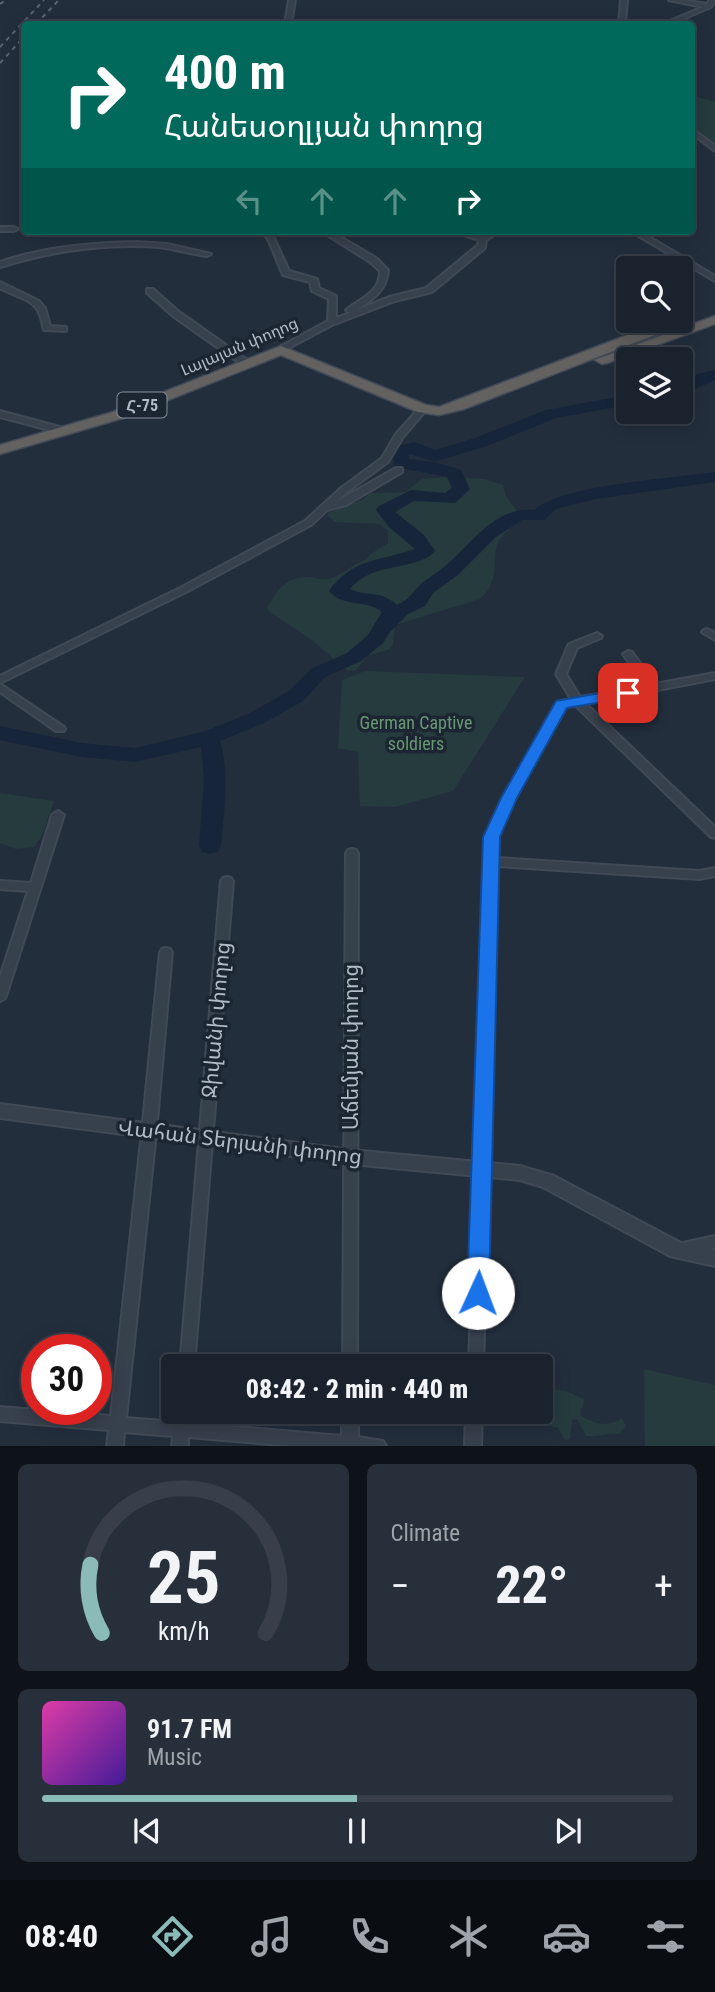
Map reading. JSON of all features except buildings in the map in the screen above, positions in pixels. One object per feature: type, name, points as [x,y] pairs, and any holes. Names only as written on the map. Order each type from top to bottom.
[{"type":"highway","points":[[693,316],[715,308]]},
{"type":"highway","points":[[505,389],[629,351],[715,320]]},
{"type":"highway","points":[[281,349],[423,409],[439,411],[505,389],[644,333]]},
{"type":"highway","name":"Լալայան փողոց","points":[[0,450],[118,415],[281,349]]},
{"type":"street","points":[[288,21],[292,0]]},
{"type":"street","points":[[622,21],[624,0]]},
{"type":"street","points":[[672,0],[711,3]]},
{"type":"street","points":[[673,21],[711,3]]},
{"type":"street","points":[[695,133],[715,149]]},
{"type":"street","points":[[0,229],[14,229]]},
{"type":"street","points":[[269,235],[286,273],[314,281],[315,289],[333,298],[332,323]]},
{"type":"street","name":"Լալայան փողոց","points":[[332,235],[373,260],[384,270],[385,280],[380,290],[332,323]]},
{"type":"street","points":[[470,235],[483,239]]},
{"type":"street","name":"Լալայան փողոց","points":[[281,349],[332,323],[391,299],[429,290],[482,246],[483,239],[490,235]]},
{"type":"street","points":[[641,235],[715,279]]},
{"type":"street","points":[[0,265],[21,257],[89,247],[155,245],[207,254]]},
{"type":"street","points":[[0,284],[11,293],[37,301],[45,312],[47,328],[63,329]]},
{"type":"street","points":[[150,291],[176,314],[247,363]]},
{"type":"street","points":[[0,680],[193,584],[308,523],[344,490],[385,460],[399,436],[423,409]]},
{"type":"street","points":[[0,414],[64,431]]},
{"type":"street","points":[[325,509],[344,503],[399,470]]},
{"type":"street","points":[[597,636],[573,646],[561,674],[578,702],[715,834]]},
{"type":"street","points":[[628,654],[653,689]]},
{"type":"street","points":[[476,1354],[492,837],[509,798],[562,704],[715,676]]},
{"type":"street","points":[[0,687],[60,729]]},
{"type":"street","points":[[0,996],[58,815]]},
{"type":"street","name":"Աճեմյան փողոց","points":[[350,1354],[352,853]]},
{"type":"street","points":[[490,862],[699,876],[715,872]]},
{"type":"street","name":"Ջիվանի փողոց","points":[[188,1354],[226,881]]},
{"type":"street","points":[[0,885],[34,887]]},
{"type":"street","points":[[115,1446],[166,952]]},
{"type":"street","name":"Վահան Տերյանի փողոց","points":[[0,1111],[351,1157],[520,1173],[548,1181],[677,1250],[715,1258]]},
{"type":"street","points":[[677,1250],[715,1242]]},
{"type":"street","points":[[0,1414],[116,1425],[181,1438],[377,1446]]},
{"type":"street","points":[[350,1424],[350,1445]]},
{"type":"street","points":[[473,1446],[474,1424]]},
{"type":"green space","points":[[695,96],[715,102],[715,146],[695,129]]},
{"type":"green space","points":[[422,479],[484,479],[503,485],[506,496],[519,514],[515,523],[499,541],[491,584],[480,599],[395,625],[390,649],[367,656],[356,670],[348,671],[312,640],[267,608],[289,581],[302,577],[332,578],[367,559],[388,543],[388,531],[380,524],[335,522],[327,516],[328,513],[362,500],[370,493],[405,492]]},
{"type":"green space","name":"German Captive soldiers","points":[[365,671],[525,677],[453,791],[395,807],[360,806],[358,752],[338,748],[342,680]]},
{"type":"green space","points":[[0,793],[54,801],[42,836],[34,847],[16,849],[0,843]]},
{"type":"green space","points":[[644,1369],[715,1385],[715,1446],[645,1446]]},
{"type":"green space","points":[[553,1389],[584,1399],[580,1409],[581,1416],[606,1424],[622,1418],[626,1426],[619,1434],[586,1436],[577,1419],[572,1420],[570,1439],[565,1440],[558,1428],[543,1424],[553,1424]]},
{"type":"waterway","points":[[693,384],[704,377],[715,375]]},
{"type":"waterway","points":[[209,738],[257,718],[296,696],[318,673],[354,657],[376,639],[392,611],[379,599],[356,599],[339,591],[355,574],[426,551],[422,544],[385,510],[411,495],[449,499],[461,489],[455,474],[434,467],[401,463],[400,451],[414,447],[434,456],[481,442],[552,414],[616,402]]},
{"type":"waterway","points":[[386,627],[401,610],[418,602],[426,589],[451,571],[489,533],[519,514],[538,516],[550,505],[596,494],[715,477]]},
{"type":"waterway","points":[[0,733],[82,750],[135,755],[209,738]]},
{"type":"waterway","points":[[209,738],[215,778],[210,846]]},
{"type":"railway","points":[[0,4],[6,0]]},
{"type":"railway","points":[[24,21],[44,0]]},
{"type":"railway","points":[[39,21],[59,0]]},
{"type":"railway","points":[[0,47],[21,25]]},
{"type":"railway","points":[[0,63],[21,40]]},
{"type":"route","points":[[478,1293],[492,837],[509,798],[562,704],[628,693]]}]
